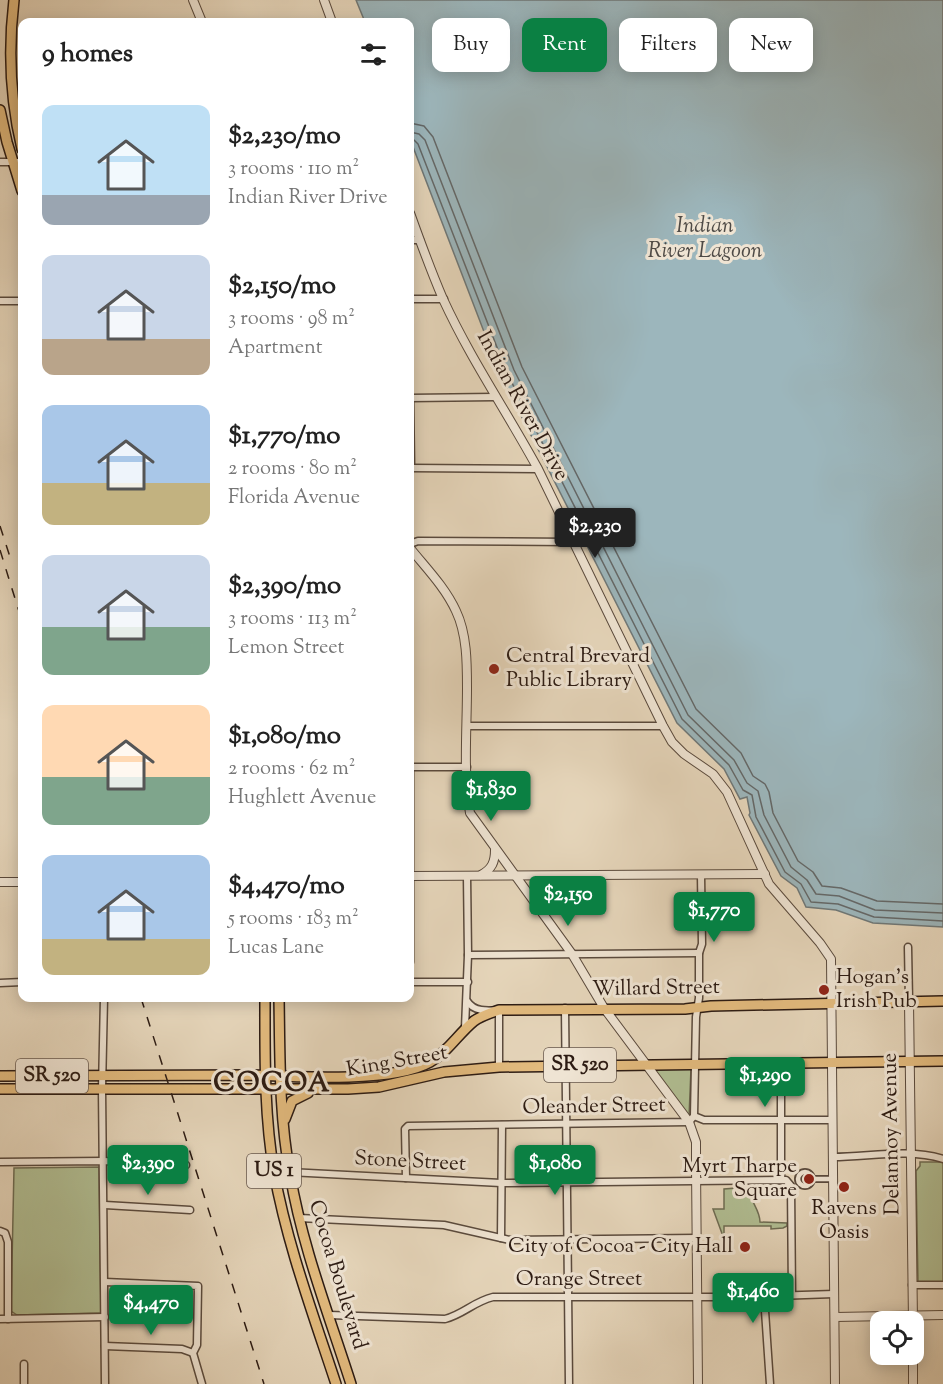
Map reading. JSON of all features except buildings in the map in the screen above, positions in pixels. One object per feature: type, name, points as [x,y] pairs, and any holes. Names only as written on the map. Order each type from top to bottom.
[{"type":"main road","points":[[8,0],[5,25],[10,43],[18,107]]},
{"type":"main road","points":[[10,43],[14,0]]},
{"type":"main road","points":[[0,110],[17,161]]},
{"type":"main road","name":"Willard Street","points":[[390,1073],[428,1064],[441,1055],[475,1020],[499,1010],[697,1008],[943,1001]]},
{"type":"main road","name":"Cocoa Boulevard","points":[[265,1002],[268,1128],[278,1193],[293,1251],[336,1384]]},
{"type":"main road","name":"Cocoa Boulevard","points":[[279,1002],[280,1090],[289,1172],[299,1218],[351,1384]]},
{"type":"main road","name":"SR 520","points":[[782,1063],[943,1061]]},
{"type":"main road","name":"King Street","points":[[0,1089],[312,1091],[379,1087],[444,1071],[499,1067],[782,1063]]},
{"type":"main road","name":"King Street","points":[[0,1077],[336,1076],[390,1073]]},
{"type":"main road","points":[[283,1127],[288,1107],[292,1101],[312,1091]]},
{"type":"main road","points":[[309,1299],[329,1315]]},
{"type":"street","points":[[193,0],[200,18]]},
{"type":"street","points":[[324,0],[331,18]]},
{"type":"street","points":[[0,162],[17,161]]},
{"type":"street","name":"Indian River Drive","points":[[414,224],[444,299],[495,397],[538,469],[672,742],[684,754],[713,774],[727,792],[777,895],[831,958],[835,1384]]},
{"type":"street","points":[[414,240],[420,240]]},
{"type":"street","points":[[414,299],[444,299]]},
{"type":"street","points":[[0,301],[18,301]]},
{"type":"street","points":[[414,398],[495,397]]},
{"type":"street","points":[[414,468],[538,469]]},
{"type":"street","points":[[414,544],[418,541],[572,542]]},
{"type":"street","points":[[414,551],[447,594],[457,613],[467,657],[467,767],[470,813],[572,954],[604,1008],[646,1065],[691,1119]]},
{"type":"street","points":[[467,726],[663,726]]},
{"type":"street","points":[[414,766],[467,767]]},
{"type":"street","points":[[481,876],[490,870],[495,861],[495,850]]},
{"type":"street","points":[[414,876],[765,874]]},
{"type":"street","points":[[698,1384],[696,1142],[691,1119],[699,998],[699,953],[702,944],[701,875]]},
{"type":"street","points":[[465,1030],[468,982],[467,876]]},
{"type":"street","points":[[0,882],[18,882]]},
{"type":"street","name":"Delannoy Avenue","points":[[908,947],[913,1311]]},
{"type":"street","points":[[468,955],[699,953]]},
{"type":"street","points":[[0,983],[18,982]]},
{"type":"street","points":[[414,982],[468,982]]},
{"type":"street","points":[[467,1000],[472,1007],[479,1010],[499,1010],[499,1067]]},
{"type":"street","points":[[104,1002],[102,1089],[105,1205],[105,1384]]},
{"type":"street","points":[[566,1008],[569,1384]]},
{"type":"street","points":[[781,1180],[782,1063]]},
{"type":"street","name":"Oleander Street","points":[[406,1178],[405,1129],[408,1126],[567,1124],[691,1119],[832,1120]]},
{"type":"street","points":[[501,1125],[501,1238]]},
{"type":"street","points":[[833,1157],[870,1156],[877,1153],[933,1156],[943,1160]]},
{"type":"street","points":[[0,1162],[103,1161],[186,1166]]},
{"type":"street","name":"Stone Street","points":[[289,1172],[501,1183],[781,1180]]},
{"type":"street","points":[[805,1173],[809,1174],[812,1179],[804,1186],[799,1180],[801,1174],[805,1173]]},
{"type":"street","points":[[812,1179],[833,1179]]},
{"type":"street","points":[[781,1180],[799,1180]]},
{"type":"street","points":[[781,1180],[790,1182],[791,1186],[792,1295]]},
{"type":"street","points":[[105,1205],[190,1210]]},
{"type":"street","points":[[299,1218],[444,1226],[501,1238],[697,1238]]},
{"type":"street","points":[[2,1232],[8,1242],[4,1318],[105,1317]]},
{"type":"street","points":[[105,1282],[198,1286],[197,1345],[193,1353],[202,1384]]},
{"type":"street","points":[[912,1285],[943,1285]]},
{"type":"street","name":"Orange Street","points":[[329,1315],[445,1319],[456,1316],[479,1301],[493,1297],[834,1294]]},
{"type":"street","points":[[764,1296],[766,1352],[770,1384]]},
{"type":"street","points":[[924,1317],[943,1315]]},
{"type":"street","points":[[835,1317],[870,1317]]},
{"type":"street","points":[[105,1346],[182,1349],[193,1353]]},
{"type":"street","points":[[24,1364],[24,1384]]},
{"type":"street","points":[[913,1365],[913,1384]]},
{"type":"green space","points":[[653,1068],[691,1068],[689,1117]]},
{"type":"green space","points":[[920,1162],[943,1162],[943,1283],[918,1283],[916,1171]]},
{"type":"green space","points":[[99,1167],[101,1313],[17,1315],[11,1311],[14,1168]]},
{"type":"green space","points":[[749,1187],[760,1222],[787,1223],[787,1226],[771,1229],[771,1226],[724,1226],[724,1239],[713,1209],[724,1209],[724,1189]]},
{"type":"water","name":"Indian River Lagoon","points":[[356,0],[943,0],[943,927],[873,923],[836,910],[806,907],[797,888],[781,876],[749,815],[747,797],[740,799],[724,769],[677,723],[501,376],[414,149],[414,18],[363,18]]},
{"type":"railway","points":[[0,526],[10,557]]},
{"type":"railway","points":[[0,550],[18,608]]},
{"type":"railway","points":[[142,1002],[264,1384]]},
{"type":"place","name":"Central Brevard Public Library","points":[[494,669]]},
{"type":"place","name":"Hogan's Irish Pub","points":[[824,990]]},
{"type":"place","name":"Myrt Tharpe Square","points":[[809,1179]]},
{"type":"place","name":"Ravens Oasis","points":[[844,1187]]},
{"type":"place","name":"City of Cocoa - City Hall","points":[[745,1247]]},
{"type":"district","name":"COCOA","points":[[272,1084]]}]
